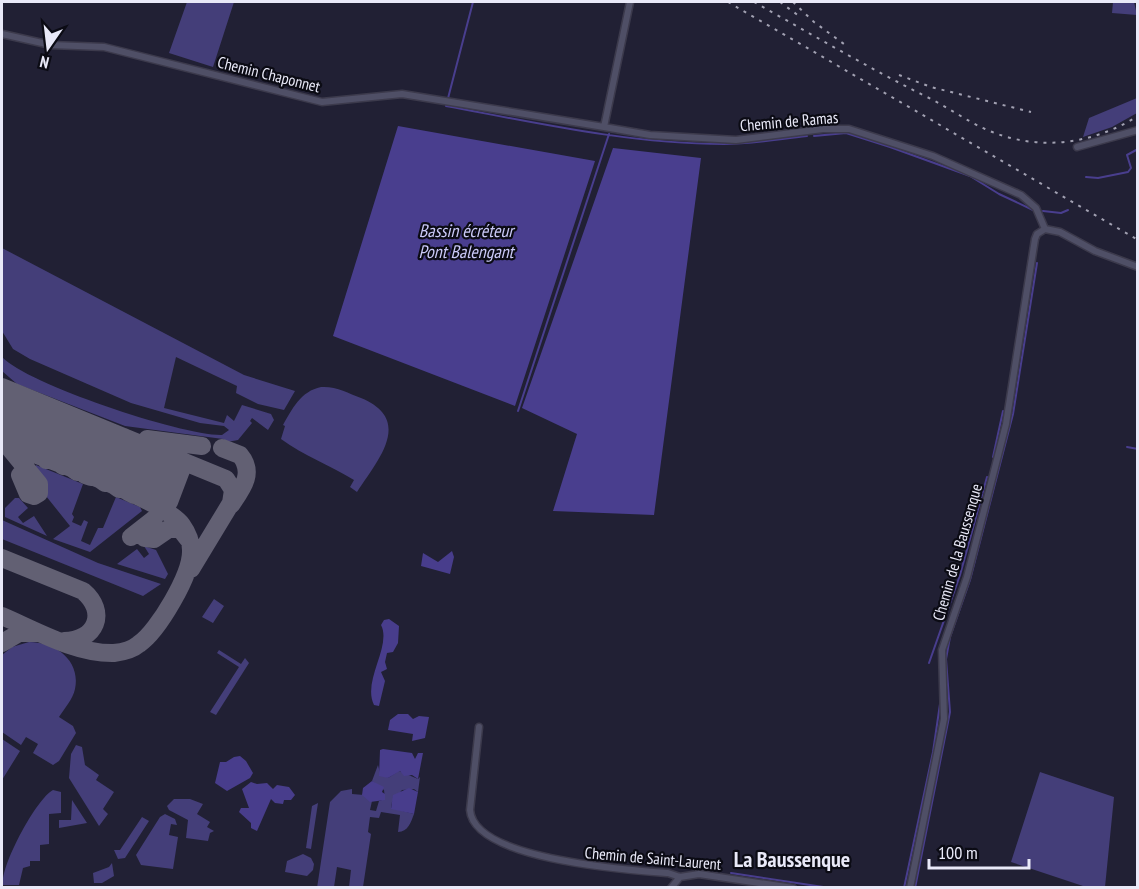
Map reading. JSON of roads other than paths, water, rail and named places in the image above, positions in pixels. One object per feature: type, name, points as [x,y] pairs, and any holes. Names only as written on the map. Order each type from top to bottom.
[{"type":"street","points":[[604,127],[630,2]]},
{"type":"street","name":"Chemin Chaponnet","points":[[2,34],[51,45],[104,47],[322,102],[402,94],[604,127]]},
{"type":"street","name":"Chemin de Ramas","points":[[604,127],[650,135],[736,140],[824,129],[849,129],[933,156],[1021,195],[1036,208],[1045,229]]},
{"type":"street","points":[[1077,147],[1137,130]]},
{"type":"street","points":[[1045,229],[1060,232],[1095,251],[1137,267]]},
{"type":"street","name":"Chemin de la Baussenque","points":[[910,888],[944,719],[942,650],[966,577],[1006,424],[1035,239],[1037,234],[1045,229]]},
{"type":"street","name":"Chemin de Saint-Laurent","points":[[479,727],[470,810],[471,820],[476,828],[509,844],[571,863],[668,873],[680,877],[699,874],[793,888]]},
{"type":"street","points":[[671,888],[680,877]]},
{"type":"water","name":"Bassin écréteur Pont Balengant","points":[[398,126],[595,161],[515,406],[333,336]]},
{"type":"water","points":[[613,148],[701,158],[654,515],[553,511],[577,434],[522,408]]},
{"type":"waterway","points":[[473,2],[446,106],[584,131],[689,143],[734,144],[807,136]]},
{"type":"waterway","points":[[814,136],[846,133],[890,147],[970,176],[999,194],[1033,210]]},
{"type":"waterway","points":[[518,411],[609,134]]},
{"type":"waterway","points":[[1086,177],[1098,178],[1128,172],[1131,168],[1127,155],[1138,149]]},
{"type":"waterway","points":[[1043,211],[1061,213],[1068,210]]},
{"type":"waterway","points":[[915,888],[950,712],[946,659],[950,637],[970,580],[1013,414],[1037,263]]},
{"type":"waterway","points":[[993,457],[1003,411]]},
{"type":"waterway","points":[[1127,447],[1138,449]]},
{"type":"waterway","points":[[929,663],[960,575],[987,477]]},
{"type":"waterway","points":[[904,888],[933,752],[940,704]]},
{"type":"waterway","points":[[731,873],[830,888]]},
{"type":"railway","points":[[728,2],[1138,240]]},
{"type":"railway","points":[[754,2],[970,121],[1004,136],[1024,141],[1063,142],[1102,134],[1138,116]]},
{"type":"railway","points":[[780,2],[799,16]]},
{"type":"railway","points":[[793,2],[814,22],[848,47]]},
{"type":"railway","points":[[899,75],[931,87],[1031,112]]},
{"type":"district","name":"La Baussenque","points":[[792,859]]}]
